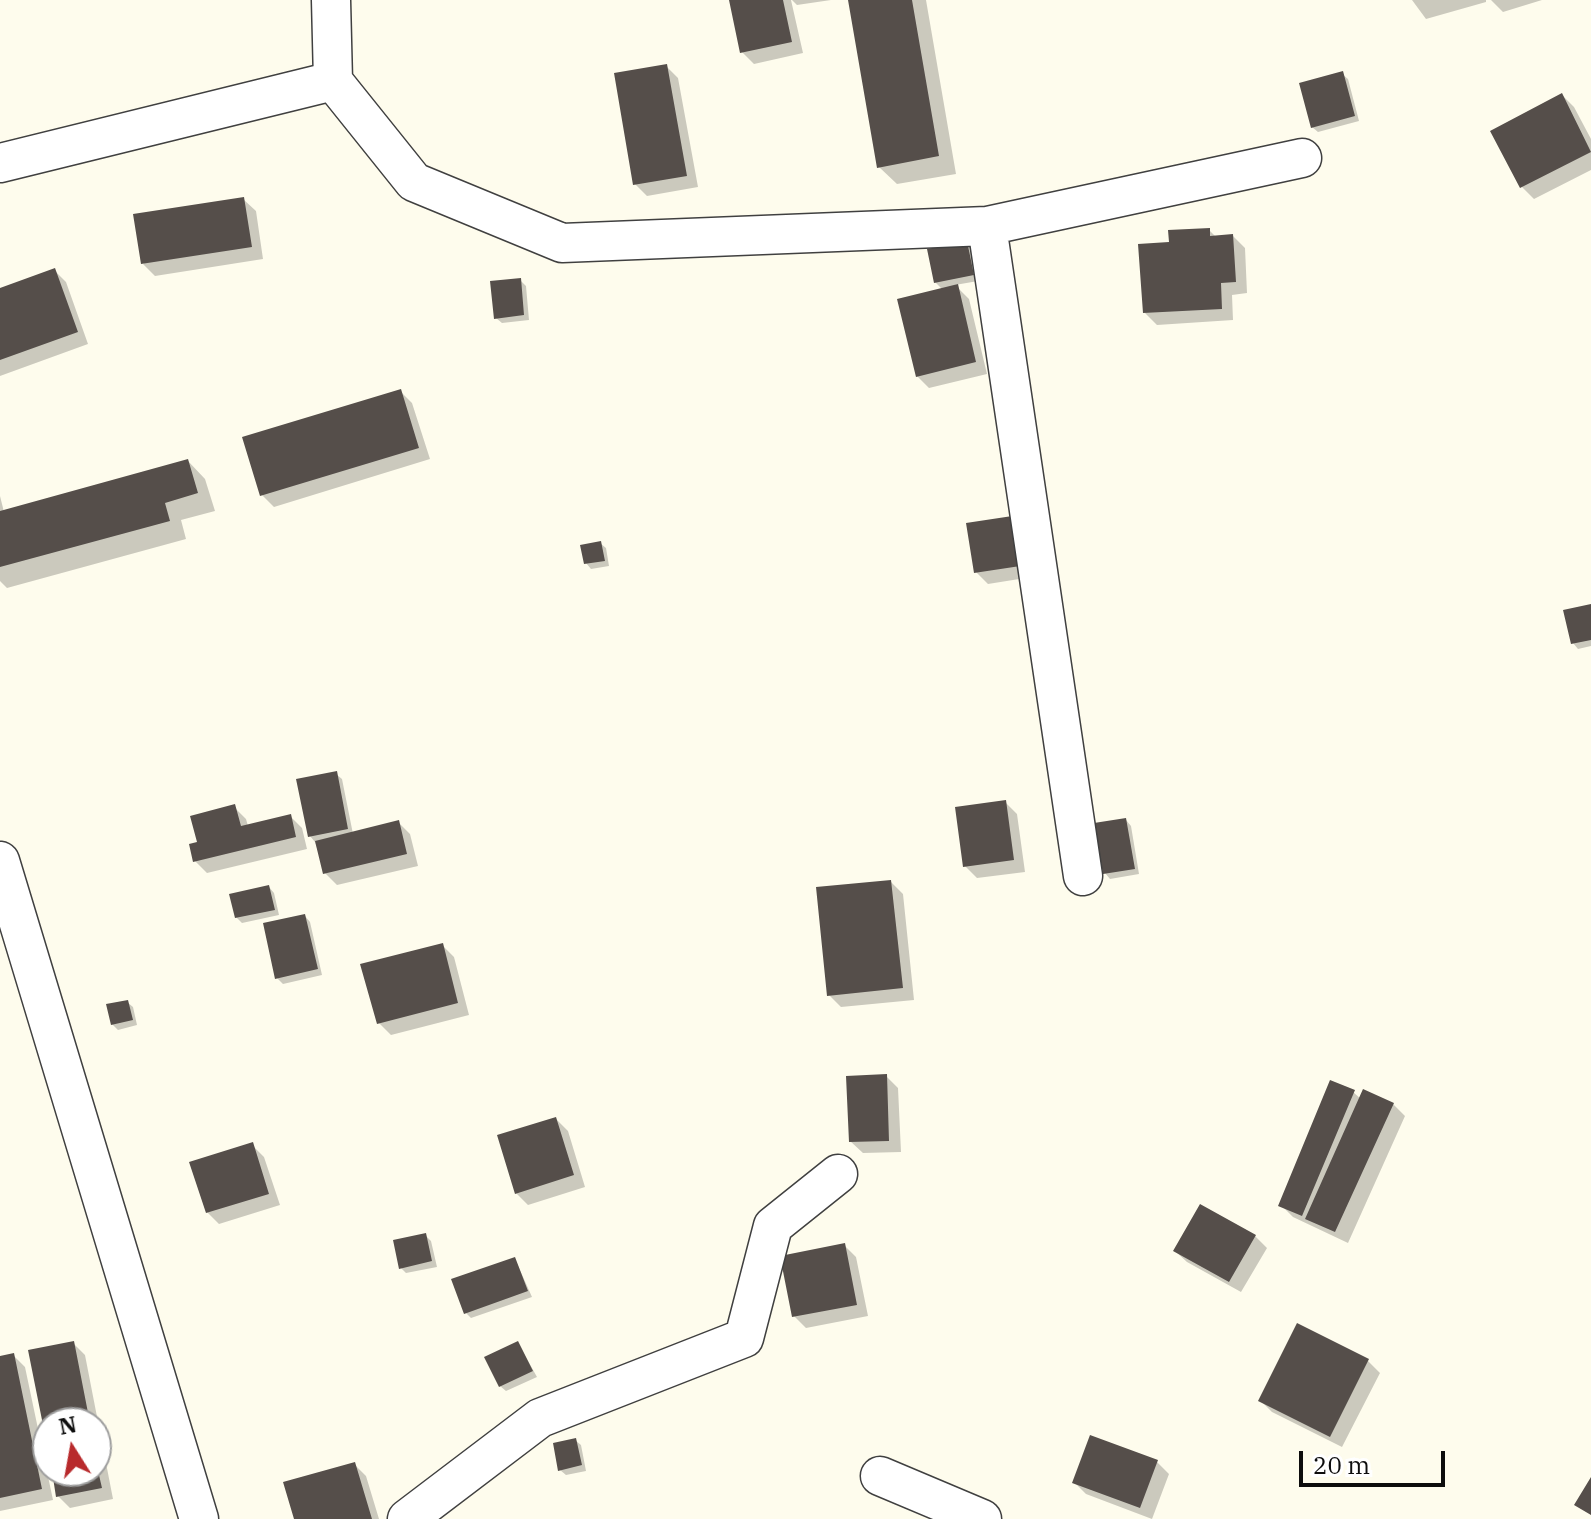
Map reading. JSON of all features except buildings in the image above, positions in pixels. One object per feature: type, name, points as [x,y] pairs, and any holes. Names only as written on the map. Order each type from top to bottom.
[{"type":"street","points":[[331,0],[333,81],[414,182],[562,243],[987,226],[1302,158]]},
{"type":"street","points":[[0,163],[333,81]]},
{"type":"street","points":[[987,226],[1083,876]]},
{"type":"street","points":[[0,861],[199,1519]]},
{"type":"street","points":[[407,1519],[540,1418],[744,1338],[773,1226],[838,1174]]},
{"type":"street","points":[[880,1476],[982,1519]]}]
